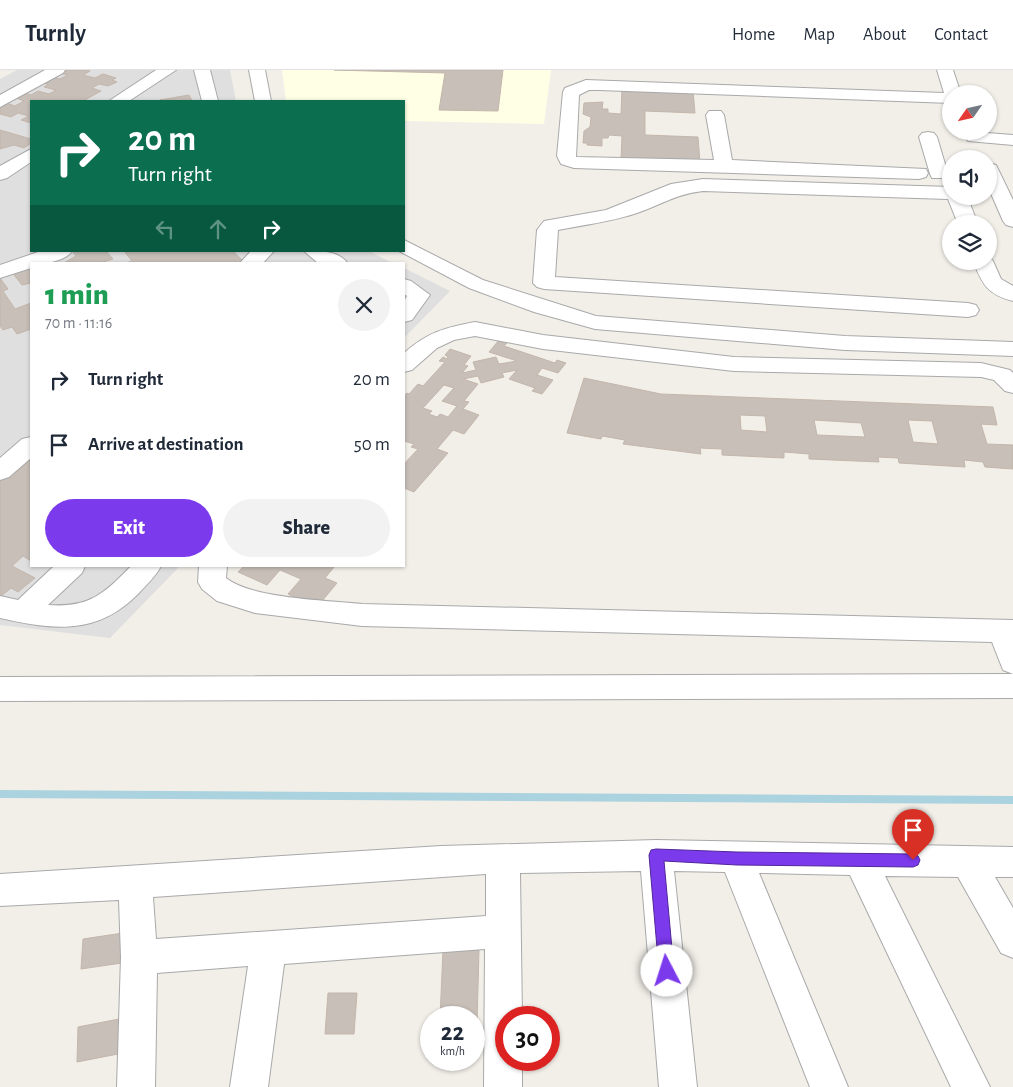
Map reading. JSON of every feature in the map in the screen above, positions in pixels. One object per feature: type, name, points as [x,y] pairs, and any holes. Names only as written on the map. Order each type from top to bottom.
[{"type":"street","points":[[0,102],[57,70]]},
{"type":"street","points":[[120,100],[168,70]]},
{"type":"street","points":[[202,70],[210,100]]},
{"type":"street","points":[[257,70],[263,100]]},
{"type":"street","points":[[623,70],[942,92]]},
{"type":"street","points":[[945,70],[950,85]]},
{"type":"street","points":[[942,93],[586,85],[571,92],[566,156],[568,160],[574,162],[942,175]]},
{"type":"street","points":[[714,115],[724,166]]},
{"type":"street","points":[[998,124],[1013,125]]},
{"type":"street","points":[[928,137],[942,168]]},
{"type":"street","points":[[998,138],[1013,140]]},
{"type":"street","points":[[0,174],[30,155]]},
{"type":"street","points":[[997,181],[1013,178]]},
{"type":"street","points":[[942,193],[703,185],[678,188],[629,209],[608,215],[551,225],[547,230],[544,283],[968,310]]},
{"type":"street","points":[[997,191],[1013,221]]},
{"type":"street","points":[[405,247],[476,284],[542,307],[595,322],[845,343],[1013,349]]},
{"type":"street","points":[[0,272],[59,252]]},
{"type":"street","points":[[251,262],[263,252]]},
{"type":"street","points":[[315,252],[332,262]]},
{"type":"street","points":[[986,270],[992,283],[1013,295]]},
{"type":"street","points":[[405,286],[418,295],[405,314]]},
{"type":"street","points":[[782,338],[783,298]]},
{"type":"street","points":[[831,301],[845,343]]},
{"type":"street","points":[[405,364],[429,343],[448,334],[475,329],[543,342],[734,364],[981,370],[1002,375],[1013,386]]},
{"type":"street","points":[[0,471],[30,446]]},
{"type":"street","points":[[11,610],[71,567]]},
{"type":"street","points":[[11,610],[45,616],[78,616],[98,610],[114,599],[147,567]]},
{"type":"street","points":[[213,567],[212,582],[226,594],[255,602],[362,615],[1007,630],[1013,662]]},
{"type":"street","points":[[0,689],[1013,686]]},
{"type":"street","points":[[656,855],[678,1087]]},
{"type":"street","points":[[0,892],[504,858],[656,855],[737,859],[1013,862]]},
{"type":"street","points":[[503,1087],[504,858]]},
{"type":"street","points":[[737,859],[829,1087]]},
{"type":"street","points":[[859,859],[970,1087]]},
{"type":"street","points":[[968,862],[1013,941]]},
{"type":"street","points":[[134,882],[139,956],[136,1087]]},
{"type":"street","points":[[139,956],[503,932]]},
{"type":"street","points":[[249,1087],[268,948]]},
{"type":"shaded area","points":[[17,70],[230,70],[236,100],[30,100],[30,252],[371,252],[390,262],[30,262],[30,567],[179,567],[110,638],[0,625],[0,79]]},
{"type":"shaded area","points":[[282,70],[551,70],[544,124],[405,121],[405,100],[286,100]]},
{"type":"shaded area","points":[[405,268],[450,291],[405,337]]},
{"type":"building","points":[[64,70],[88,70],[90,71],[83,75],[95,78],[103,74],[116,78],[112,80],[117,82],[108,86],[99,84],[92,88],[101,91],[85,100],[30,100],[30,123],[21,120],[29,116],[18,113],[11,117],[0,114],[0,107],[6,103],[15,106],[24,101],[16,98],[24,93],[31,95],[38,91],[49,94],[56,90],[44,87],[48,84],[43,83],[53,77],[60,79],[68,75],[59,73]]},
{"type":"building","points":[[334,70],[503,70],[498,111],[439,110],[445,73]]},
{"type":"building","points":[[622,88],[693,91],[695,113],[645,111],[645,135],[698,137],[700,163],[621,159],[622,136],[609,135],[608,138],[602,138],[602,146],[583,143],[584,131],[590,127],[591,117],[583,114],[584,103],[603,102],[602,109],[608,109],[608,113],[621,114]]},
{"type":"building","points":[[189,95],[192,100],[160,100]]},
{"type":"building","points":[[0,130],[30,139],[30,144],[24,148],[14,145],[0,149]]},
{"type":"building","points":[[73,252],[107,252],[113,259],[103,262],[66,262],[76,256]]},
{"type":"building","points":[[125,252],[234,252],[244,262],[129,262],[132,261]]},
{"type":"building","points":[[30,264],[30,283],[22,285],[11,271]]},
{"type":"building","points":[[0,278],[8,289],[3,291],[15,309],[30,303],[30,329],[17,334],[12,327],[3,330],[0,326]]},
{"type":"building","points":[[499,340],[508,342],[504,346],[555,363],[557,360],[566,363],[558,373],[542,368],[537,375],[553,380],[542,394],[532,391],[535,388],[509,379],[517,370],[502,373],[504,377],[481,383],[478,376],[463,379],[478,384],[464,401],[469,402],[463,409],[479,415],[464,434],[453,430],[437,449],[448,453],[414,492],[405,488],[405,463],[418,449],[411,447],[414,444],[405,441],[405,395],[409,394],[418,384],[423,386],[445,362],[439,361],[443,357],[447,359],[448,357],[445,355],[450,349],[471,356],[464,365],[468,366],[462,373],[476,370],[473,362],[496,357],[499,364],[517,361],[489,352]],"holes":[[[444,385],[454,388],[442,401],[457,406],[448,417],[440,414],[437,417],[429,414],[432,411],[423,408]]]},
{"type":"building","points":[[584,378],[661,394],[993,407],[997,425],[981,424],[987,444],[1013,445],[1013,469],[985,467],[983,462],[964,460],[965,467],[899,463],[898,458],[878,457],[879,462],[809,459],[809,454],[784,452],[784,458],[722,455],[722,449],[700,448],[701,454],[623,444],[625,440],[602,436],[601,439],[567,433]],"holes":[[[740,415],[765,416],[767,432],[741,430]],[[814,420],[861,423],[865,437],[817,435]],[[908,420],[932,421],[938,444],[913,442]]]},
{"type":"building","points":[[30,454],[30,560],[23,556],[12,566],[35,578],[18,592],[11,588],[0,597],[0,478]]},
{"type":"building","points":[[243,567],[334,567],[325,578],[337,583],[317,607],[288,594],[301,579],[280,570],[267,585],[238,572]]},
{"type":"building","points":[[123,933],[122,963],[81,969],[83,939]]},
{"type":"building","points":[[443,950],[479,950],[477,1006],[441,1006]]},
{"type":"building","points":[[328,993],[357,993],[354,1034],[325,1034]]},
{"type":"building","points":[[119,1019],[118,1054],[77,1062],[78,1027]]},
{"type":"waterway","points":[[0,794],[1013,800]]},
{"type":"route","points":[[667,971],[656,855],[737,859],[913,860]]}]
